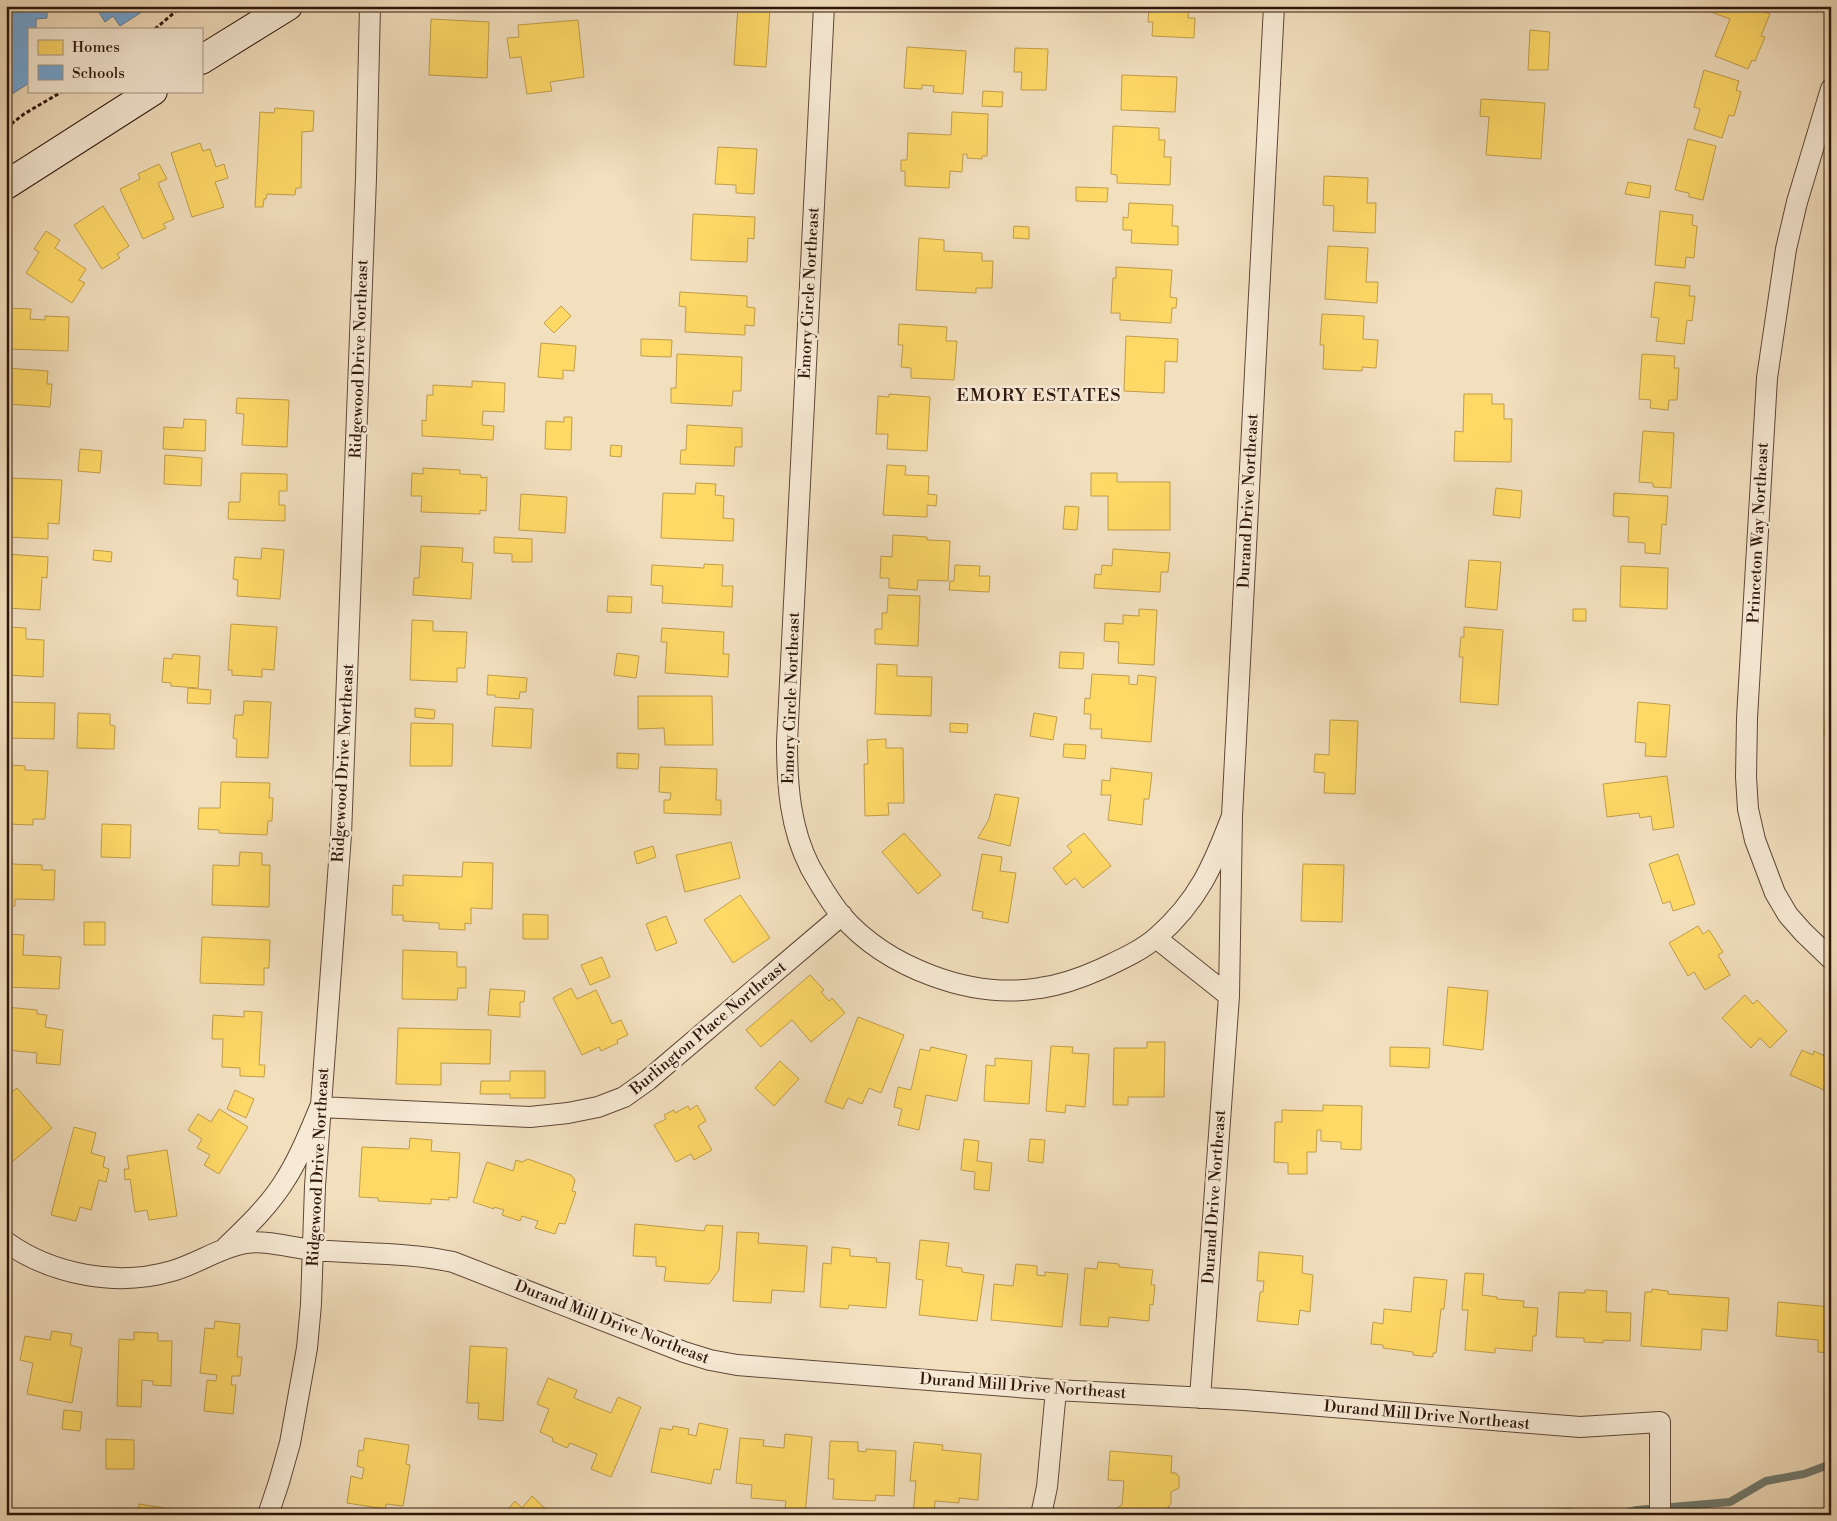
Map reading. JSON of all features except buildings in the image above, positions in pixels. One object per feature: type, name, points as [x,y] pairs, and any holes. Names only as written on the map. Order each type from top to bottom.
[{"type":"main road","points":[[202,59],[288,6]]},
{"type":"main road","points":[[6,185],[151,92]]},
{"type":"street","name":"Ridgewood Drive Northeast","points":[[268,1515],[284,1466],[299,1398],[307,1348],[311,1304],[320,1107],[341,835],[366,170],[370,6]]},
{"type":"street","name":"Emory Circle Northeast","points":[[824,6],[787,742],[789,799],[800,843],[810,866],[823,889],[842,915],[863,934],[905,964],[951,982],[995,989],[1038,989],[1076,979],[1122,960],[1156,938],[1185,908],[1203,883],[1217,856],[1232,816]]},
{"type":"street","name":"Durand Drive Northeast","points":[[1200,1398],[1229,996],[1232,816],[1274,6]]},
{"type":"street","name":"Princeton Way Northeast","points":[[1831,89],[1799,193],[1788,239],[1767,378],[1748,708],[1746,777],[1748,809],[1755,840],[1776,893],[1788,915],[1831,959]]},
{"type":"street","name":"Burlington Place Northeast","points":[[320,1107],[530,1117],[598,1107],[624,1097],[648,1080],[842,915]]},
{"type":"street","points":[[1156,938],[1229,996]]},
{"type":"street","points":[[223,1250],[267,1205],[287,1178],[305,1144],[320,1107]]},
{"type":"street","name":"Durand Mill Drive Northeast","points":[[6,1242],[40,1262],[61,1269],[102,1278],[126,1278],[171,1272],[223,1250],[245,1243],[262,1242],[312,1250],[412,1256],[453,1262],[684,1352],[710,1360],[737,1365],[1056,1390],[1244,1400],[1580,1427],[1660,1422],[1660,1515]]},
{"type":"street","points":[[1040,1515],[1050,1465],[1056,1390]]},
{"type":"path","points":[[156,28],[182,6]]},
{"type":"path","points":[[6,128],[24,114],[60,92]]},
{"type":"waterway","points":[[1616,1515],[1637,1510],[1730,1502],[1766,1481],[1804,1474],[1831,1464]]},
{"type":"waterway","points":[[1527,1515],[1568,1512],[1584,1515]]},
{"type":"district","name":"EMORY ESTATES","points":[[1039,395]]}]
